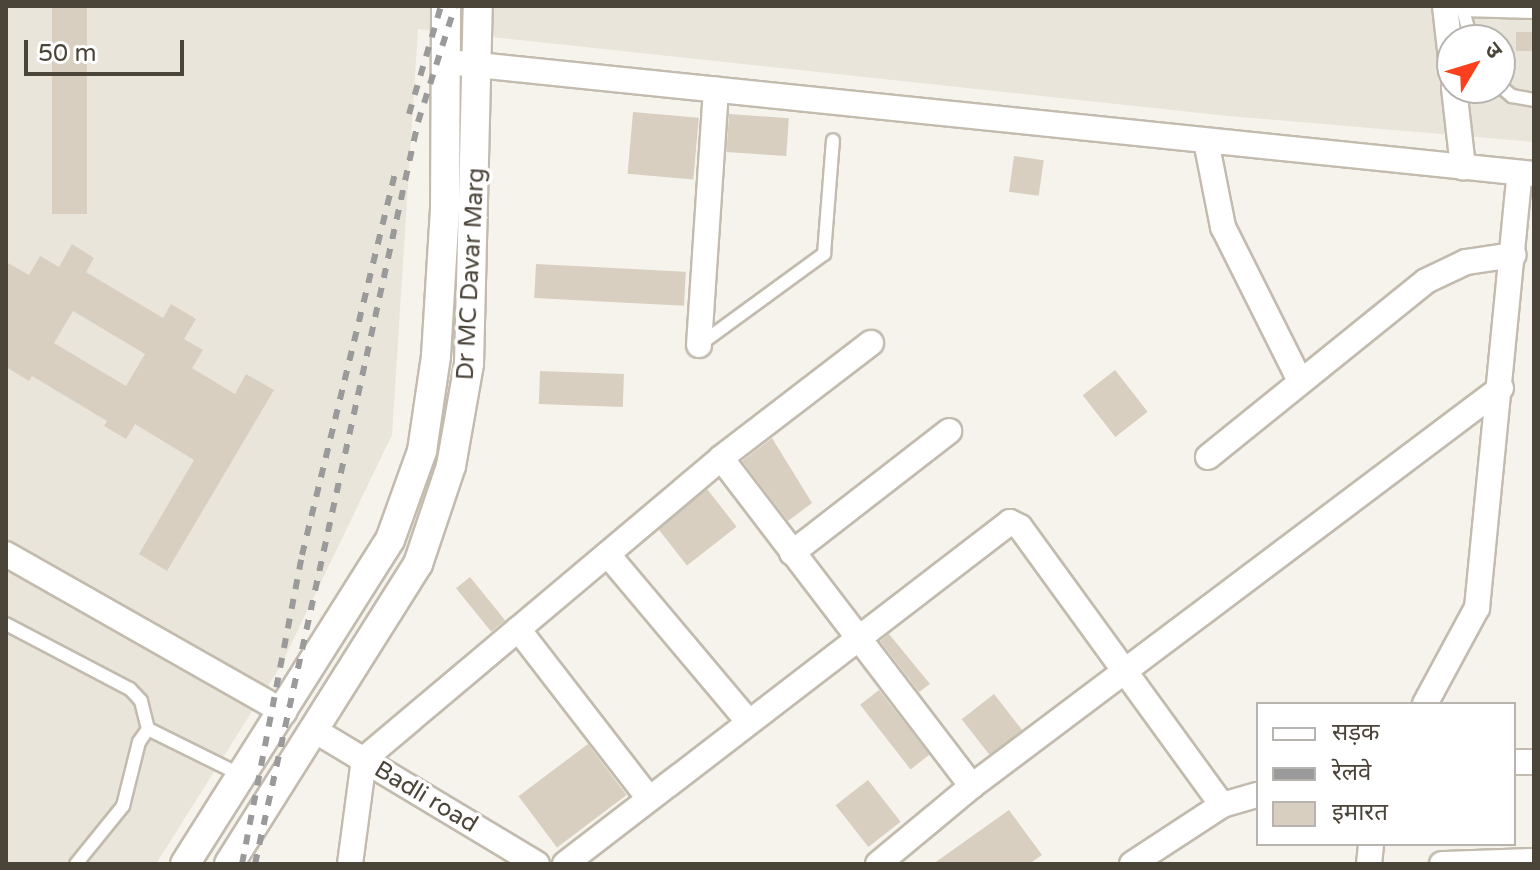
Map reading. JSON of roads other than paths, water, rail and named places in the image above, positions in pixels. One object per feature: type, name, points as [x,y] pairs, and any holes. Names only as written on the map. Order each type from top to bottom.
[{"type":"street","points":[[185,864],[244,776],[390,540],[422,451],[436,356],[446,6]]},
{"type":"street","name":"Dr MC Davar Marg","points":[[229,864],[418,564],[451,466],[469,364],[478,6]]},
{"type":"street","points":[[445,62],[1527,174],[1513,255],[1477,608],[1426,702]]},
{"type":"street","points":[[699,345],[716,90]]},
{"type":"street","points":[[1456,104],[1463,167]]},
{"type":"street","points":[[1206,141],[1223,227],[1300,381]]},
{"type":"street","points":[[1208,457],[1300,381],[1447,269],[1513,255]]},
{"type":"street","points":[[350,864],[364,759],[609,556],[721,458],[871,343]]},
{"type":"street","points":[[878,864],[972,786],[1501,388]]},
{"type":"street","points":[[792,553],[949,431]]},
{"type":"street","points":[[721,458],[972,786]]},
{"type":"street","points":[[565,864],[747,720],[1010,522],[1020,527],[1222,805]]},
{"type":"street","points":[[6,554],[284,712]]},
{"type":"street","points":[[609,556],[747,720]]},
{"type":"street","points":[[518,629],[648,797]]},
{"type":"street","name":"Badli road","points":[[314,730],[537,864]]},
{"type":"street","points":[[1132,864],[1222,805],[1256,796]]},
{"type":"street","points":[[1442,864],[1518,863]]},
{"type":"lane","points":[[1456,7],[1534,12]]},
{"type":"lane","points":[[699,345],[824,254],[833,140]]},
{"type":"lane","points":[[6,624],[130,689],[141,701],[148,729],[139,742],[123,806],[76,864]]},
{"type":"lane","points":[[148,729],[244,776]]},
{"type":"railway","points":[[409,114],[441,6]]},
{"type":"railway","points":[[255,864],[418,122],[455,6]]},
{"type":"railway","points":[[242,864],[302,555],[396,169]]}]
